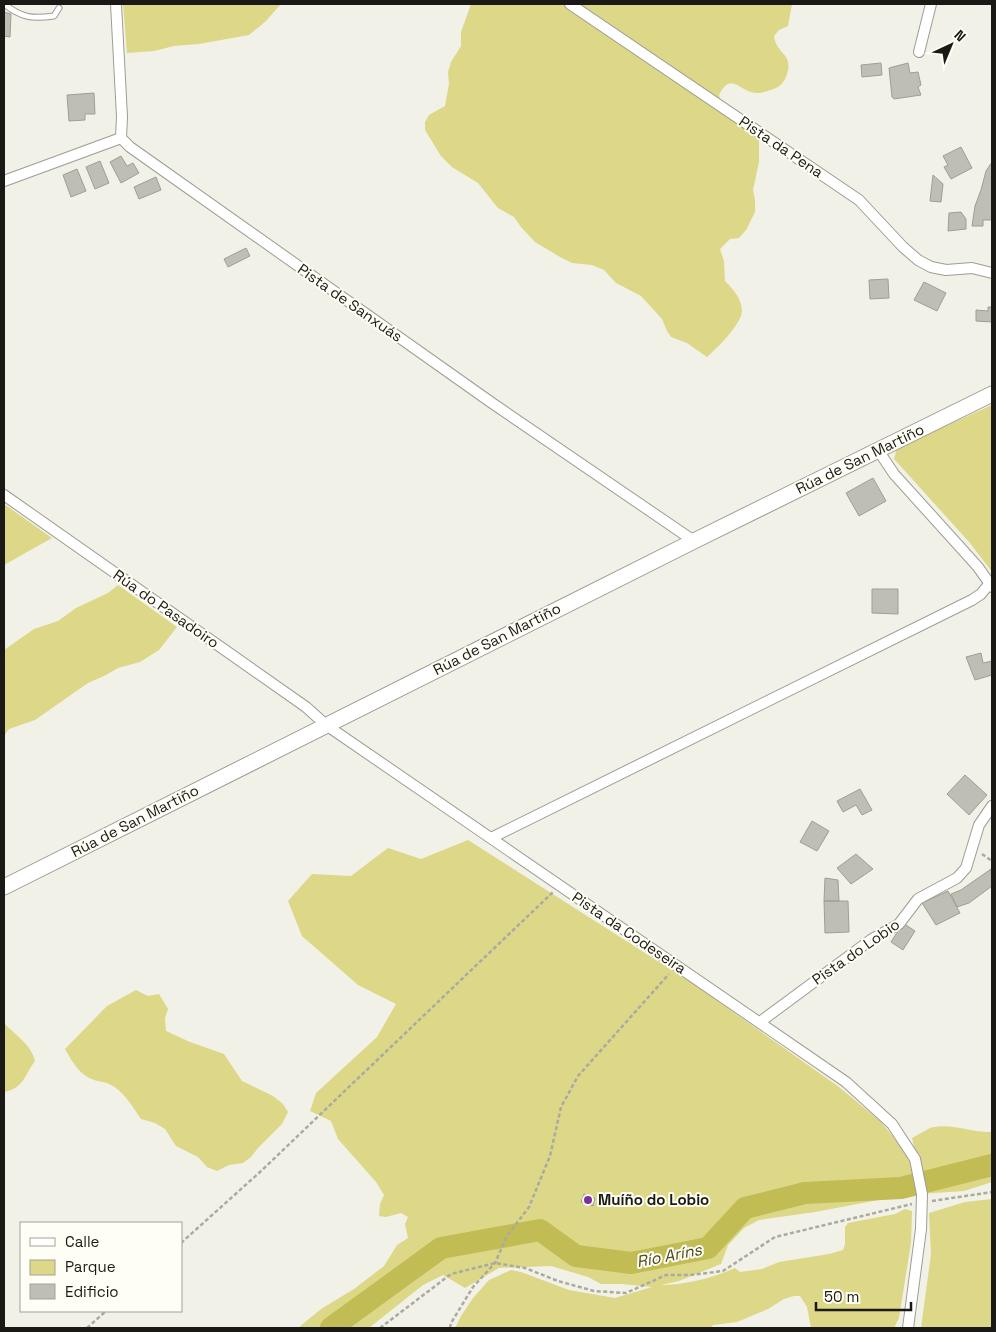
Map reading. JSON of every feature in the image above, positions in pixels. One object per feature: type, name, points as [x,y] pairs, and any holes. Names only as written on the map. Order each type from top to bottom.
[{"type":"street","points":[[4,182],[121,138],[122,117],[116,4]]},
{"type":"street","name":"Pista da Pena","points":[[570,4],[859,200],[903,247],[918,260],[931,267],[946,270],[972,268],[992,273]]},
{"type":"street","points":[[919,52],[931,4]]},
{"type":"street","name":"Pista de Sanxuás","points":[[121,138],[130,147],[289,260],[694,541]]},
{"type":"street","name":"Rúa de San Martiño","points":[[4,887],[694,541],[992,394]]},
{"type":"street","points":[[490,838],[972,600],[990,586],[978,567],[894,474],[878,450]]},
{"type":"street","name":"Rúa do Pasadoiro","points":[[4,495],[306,707],[326,725]]},
{"type":"street","name":"Pista da Codeseira","points":[[326,725],[846,1082],[892,1124],[915,1159],[922,1198]]},
{"type":"street","name":"Pista do Lobio","points":[[760,1022],[872,938],[899,924],[918,898],[951,882],[962,874],[966,868],[979,825],[992,806]]},
{"type":"street","points":[[908,1328],[921,1228],[922,1198]]},
{"type":"lane","points":[[4,4],[18,14],[32,17],[54,16],[59,8]]},
{"type":"path","points":[[182,1241],[260,1172],[560,886]]},
{"type":"path","points":[[450,1328],[451,1323],[473,1287],[495,1263],[507,1236],[529,1207],[550,1156],[561,1107],[578,1076],[677,965]]},
{"type":"path","points":[[380,1328],[451,1274],[495,1263],[525,1268],[558,1281],[594,1291],[626,1293],[666,1275],[690,1275],[723,1271],[775,1237],[922,1198],[992,1192]]},
{"type":"path","points":[[87,1328],[105,1312]]},
{"type":"green space","points":[[123,4],[281,4],[266,21],[249,35],[199,44],[174,46],[154,51],[127,53]]},
{"type":"green space","points":[[471,4],[792,4],[788,26],[779,30],[774,36],[778,47],[788,63],[786,77],[783,82],[776,88],[757,93],[745,90],[732,83],[728,84],[719,95],[730,114],[759,138],[759,162],[753,190],[755,212],[746,230],[739,238],[730,239],[720,249],[724,261],[725,281],[739,298],[742,307],[741,317],[728,336],[707,357],[687,343],[671,337],[662,319],[641,296],[616,283],[604,270],[592,265],[572,263],[535,242],[514,217],[498,208],[478,183],[452,167],[441,156],[425,130],[425,122],[429,115],[445,106],[449,84],[448,72],[451,62],[461,46],[461,32]]},
{"type":"green space","points":[[992,405],[992,572],[970,543],[894,459],[897,448]]},
{"type":"green space","points":[[4,504],[52,538],[4,565]]},
{"type":"green space","points":[[118,585],[177,627],[159,650],[140,662],[118,668],[88,683],[35,720],[9,729],[4,736],[4,650],[34,629],[58,621],[76,608],[108,593]]},
{"type":"green space","points":[[468,840],[692,983],[839,1087],[880,1121],[907,1153],[914,1147],[912,1138],[930,1128],[938,1126],[992,1132],[992,1182],[964,1191],[905,1195],[815,1212],[759,1220],[744,1228],[728,1245],[721,1264],[679,1281],[661,1285],[699,1280],[735,1268],[740,1272],[762,1269],[779,1262],[843,1250],[845,1227],[848,1223],[895,1214],[905,1209],[912,1211],[911,1243],[899,1318],[894,1328],[811,1328],[807,1307],[800,1296],[794,1296],[737,1322],[713,1325],[711,1328],[455,1328],[473,1298],[489,1280],[511,1270],[569,1290],[615,1298],[652,1287],[601,1284],[588,1277],[551,1266],[499,1268],[465,1288],[443,1275],[423,1285],[369,1328],[298,1328],[321,1309],[354,1289],[384,1266],[397,1245],[408,1238],[405,1224],[408,1217],[401,1213],[386,1217],[379,1216],[380,1204],[384,1195],[376,1182],[338,1139],[331,1121],[310,1111],[316,1093],[377,1037],[396,1004],[358,985],[302,936],[288,901],[312,874],[351,876],[388,848],[421,859]]},
{"type":"green space","points":[[136,990],[148,996],[159,994],[168,1009],[165,1018],[166,1031],[224,1054],[242,1081],[273,1096],[283,1104],[288,1112],[282,1124],[243,1163],[229,1165],[217,1171],[207,1167],[198,1157],[176,1146],[165,1129],[155,1123],[141,1119],[118,1089],[84,1075],[70,1058],[65,1049],[107,1006]]},
{"type":"green space","points":[[4,1023],[26,1045],[35,1061],[23,1081],[16,1088],[4,1092]]},
{"type":"green space","points":[[992,1199],[992,1328],[921,1328],[931,1254],[929,1213],[965,1202]]},
{"type":"building","points":[[4,12],[11,14],[10,37],[4,36]]},
{"type":"building","points":[[881,63],[882,75],[862,77],[861,65]]},
{"type":"building","points":[[908,63],[910,73],[918,72],[921,85],[918,87],[921,95],[894,99],[892,97],[889,68]]},
{"type":"building","points":[[94,93],[95,114],[85,114],[85,120],[69,121],[67,95]]},
{"type":"building","points":[[961,147],[972,168],[951,179],[944,167],[948,165],[943,156]]},
{"type":"building","points":[[121,156],[127,166],[133,163],[139,173],[121,183],[110,162]]},
{"type":"building","points":[[100,161],[109,183],[95,189],[86,167]]},
{"type":"building","points":[[992,162],[992,220],[983,220],[983,226],[972,226],[975,206],[986,171]]},
{"type":"building","points":[[77,169],[86,191],[71,197],[63,175]]},
{"type":"building","points":[[933,175],[943,184],[941,202],[930,201]]},
{"type":"building","points":[[156,177],[161,190],[139,199],[134,187]]},
{"type":"building","points":[[961,212],[966,219],[966,229],[948,231],[949,213]]},
{"type":"building","points":[[246,248],[250,256],[228,267],[224,259]]},
{"type":"building","points":[[888,279],[889,298],[870,299],[869,280]]},
{"type":"building","points":[[924,282],[946,293],[937,311],[914,300]]},
{"type":"building","points":[[988,307],[992,307],[992,322],[976,321],[976,310],[988,311]]},
{"type":"building","points":[[873,478],[886,501],[859,516],[846,493]]},
{"type":"building","points":[[872,589],[898,589],[898,614],[872,613]]},
{"type":"building","points":[[981,653],[983,663],[992,661],[992,675],[975,680],[966,657]]},
{"type":"building","points":[[965,775],[987,795],[969,815],[947,794]]},
{"type":"building","points":[[860,789],[872,810],[862,815],[856,805],[843,812],[837,801]]},
{"type":"building","points":[[812,821],[829,831],[817,851],[800,842]]},
{"type":"building","points":[[856,854],[873,869],[851,884],[837,868]]},
{"type":"building","points":[[991,869],[992,886],[969,903],[957,907],[951,894],[961,890]]},
{"type":"building","points":[[825,878],[838,880],[839,901],[824,901]]},
{"type":"building","points":[[948,891],[960,913],[936,925],[922,903]]},
{"type":"building","points":[[824,901],[848,901],[849,932],[825,933]]},
{"type":"building","points":[[903,923],[915,931],[903,950],[891,942]]},
{"type":"building","name":"Muíño do Lobio","points":[[584,1194],[595,1198],[593,1206],[581,1202]]},
{"type":"waterway","name":"Río Aríns","points":[[331,1328],[441,1248],[540,1230],[576,1256],[631,1263],[708,1248],[745,1208],[805,1193],[901,1188],[992,1165]]},
{"type":"place","name":"Muíño do Lobio","points":[[588,1200]]}]
